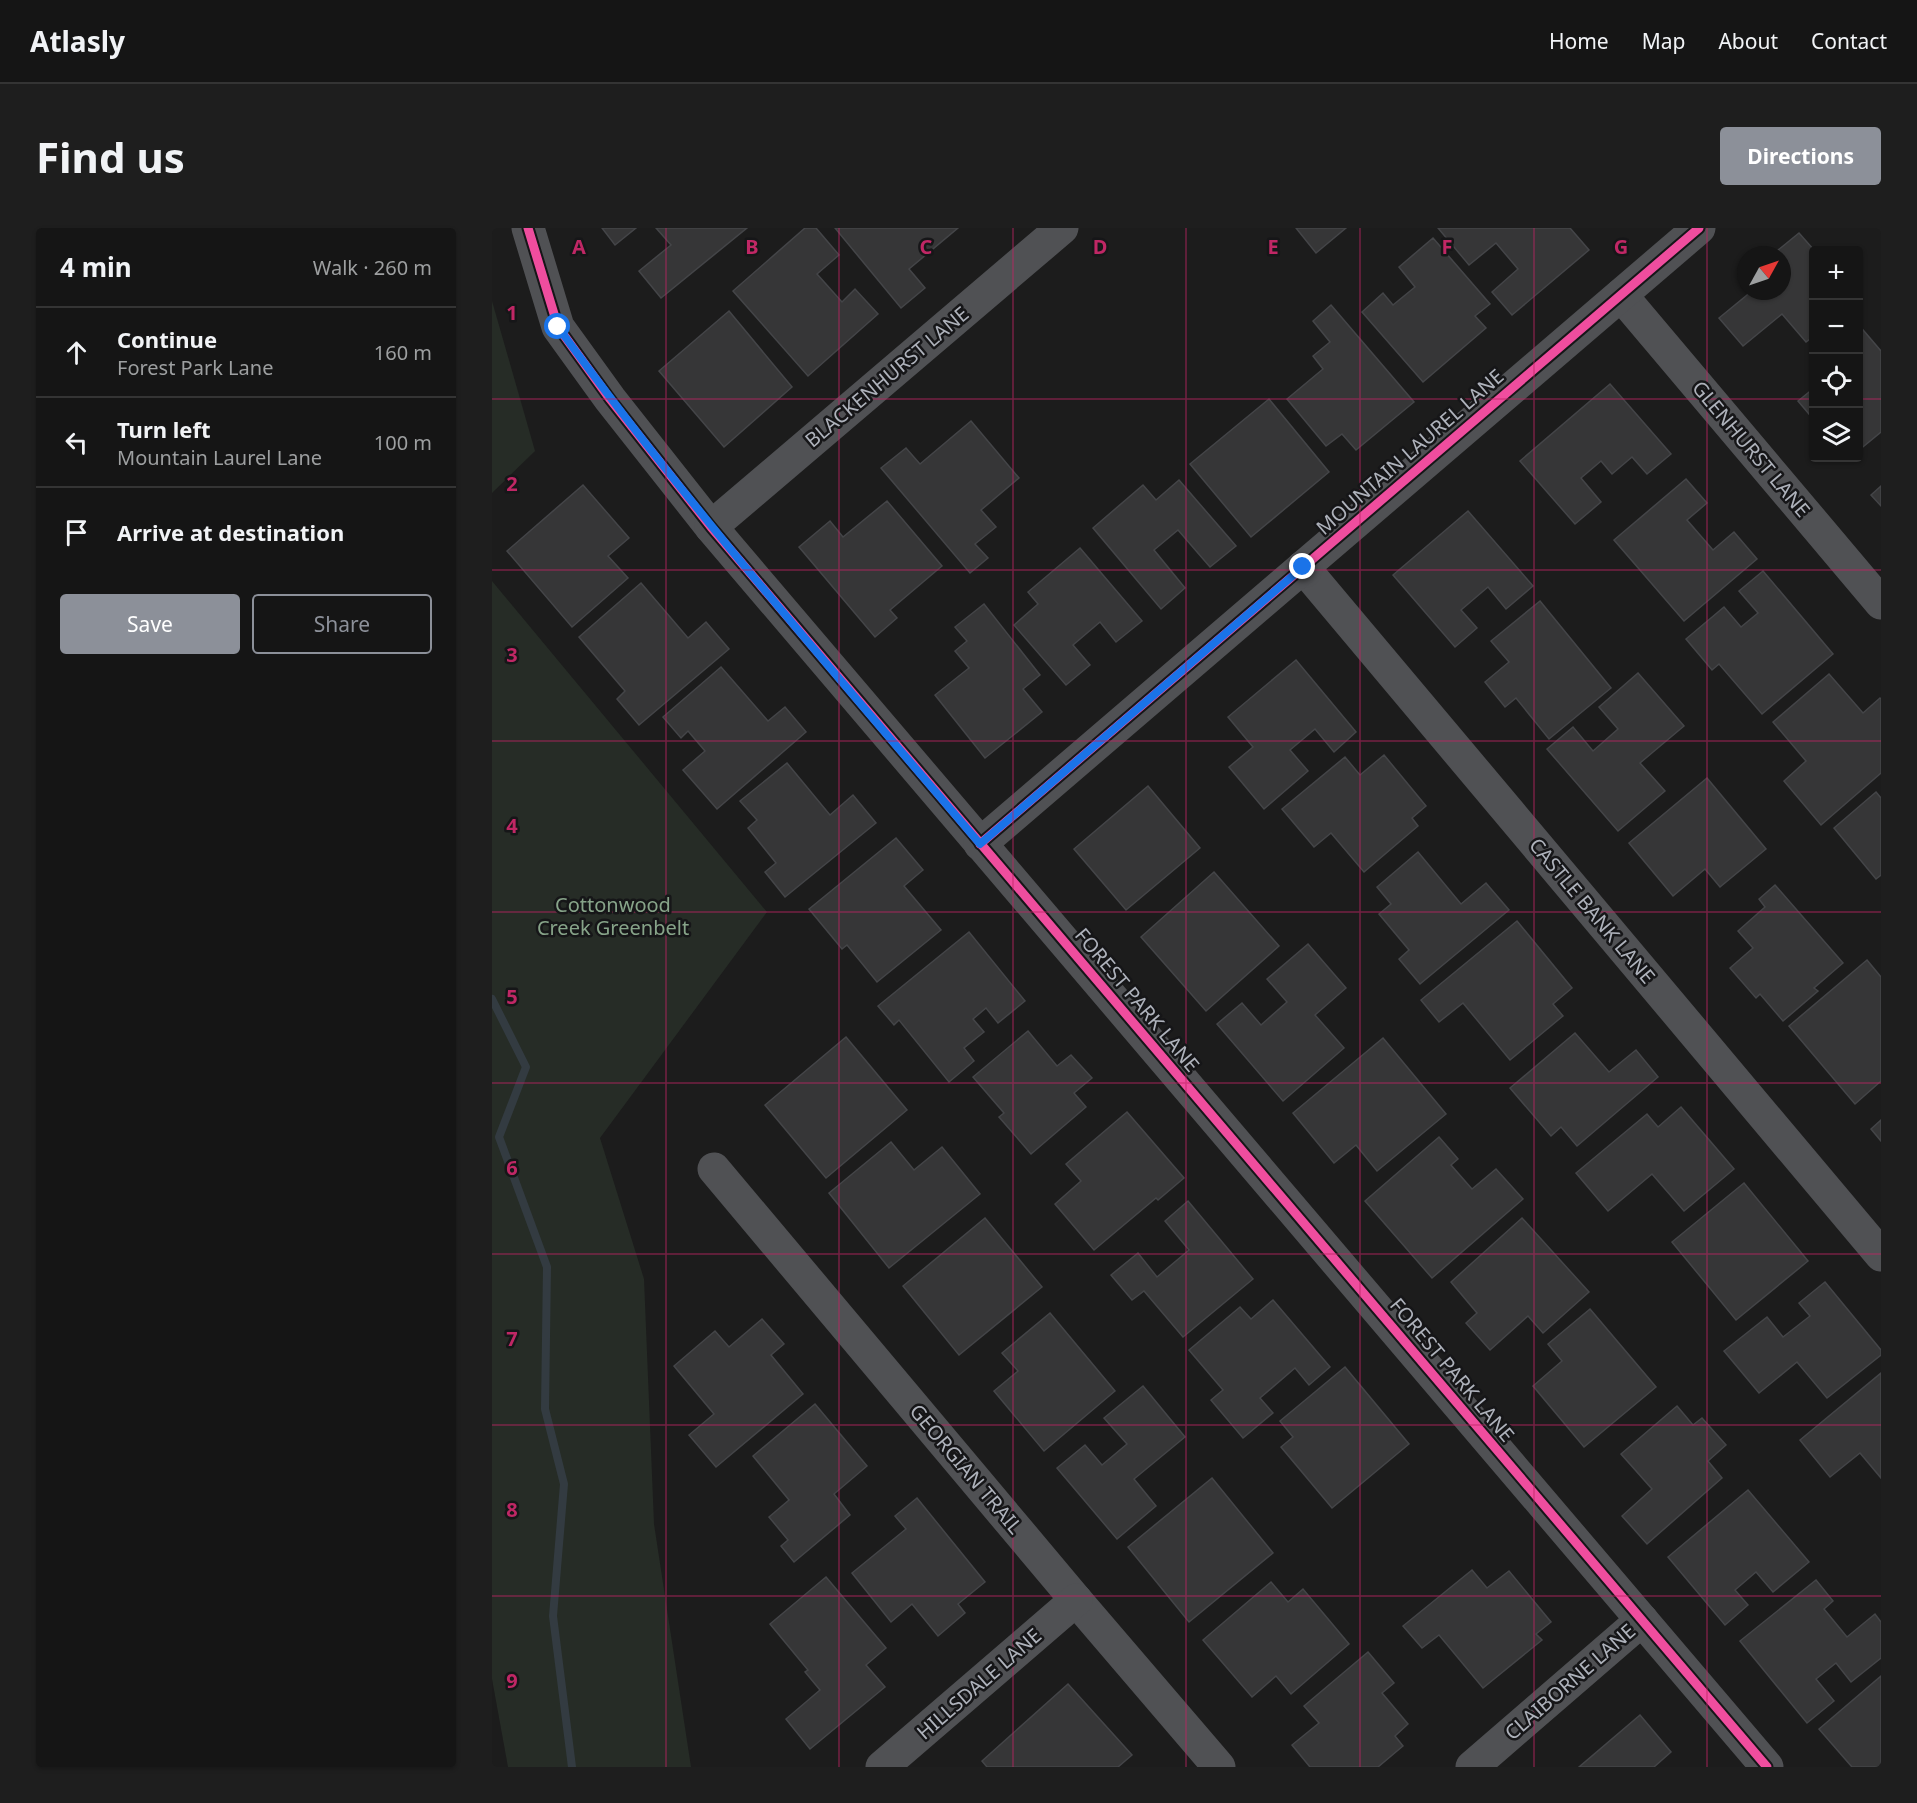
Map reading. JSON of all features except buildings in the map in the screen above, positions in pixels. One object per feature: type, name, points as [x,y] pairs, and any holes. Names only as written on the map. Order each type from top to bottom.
[{"type":"street","name":"FOREST PARK LANE","points":[[528,228],[558,327],[610,399],[711,527],[1767,1767]]},
{"type":"street","name":"BLACKENHURST LANE","points":[[711,527],[1062,228]]},
{"type":"street","name":"MOUNTAIN LAUREL LANE","points":[[980,844],[1699,228]]},
{"type":"street","name":"GLENHURST LANE","points":[[1621,295],[1881,603]]},
{"type":"street","name":"CASTLE BANK LANE","points":[[1303,567],[1881,1255]]},
{"type":"street","name":"GEORGIAN TRAIL","points":[[714,1169],[1219,1767]]},
{"type":"street","name":"HILLSDALE LANE","points":[[882,1767],[1076,1600]]},
{"type":"street","name":"CLAIBORNE LANE","points":[[1472,1767],[1642,1620]]},
{"type":"green space","points":[[492,301],[535,451],[492,493]]},
{"type":"green space","name":"Cottonwood Creek Greenbelt","points":[[492,581],[767,912],[600,1138],[644,1279],[654,1524],[691,1767],[508,1767],[492,1679]]},
{"type":"waterway","points":[[492,999],[526,1067],[499,1137],[547,1267],[545,1409],[564,1484],[553,1616],[572,1767]]},
{"type":"cycle path","points":[[528,228],[558,327],[610,399],[711,527],[1767,1767]]},
{"type":"cycle path","points":[[980,844],[1699,228]]},
{"type":"route","points":[[558,327],[610,399],[711,527],[980,844],[1303,567]]}]
